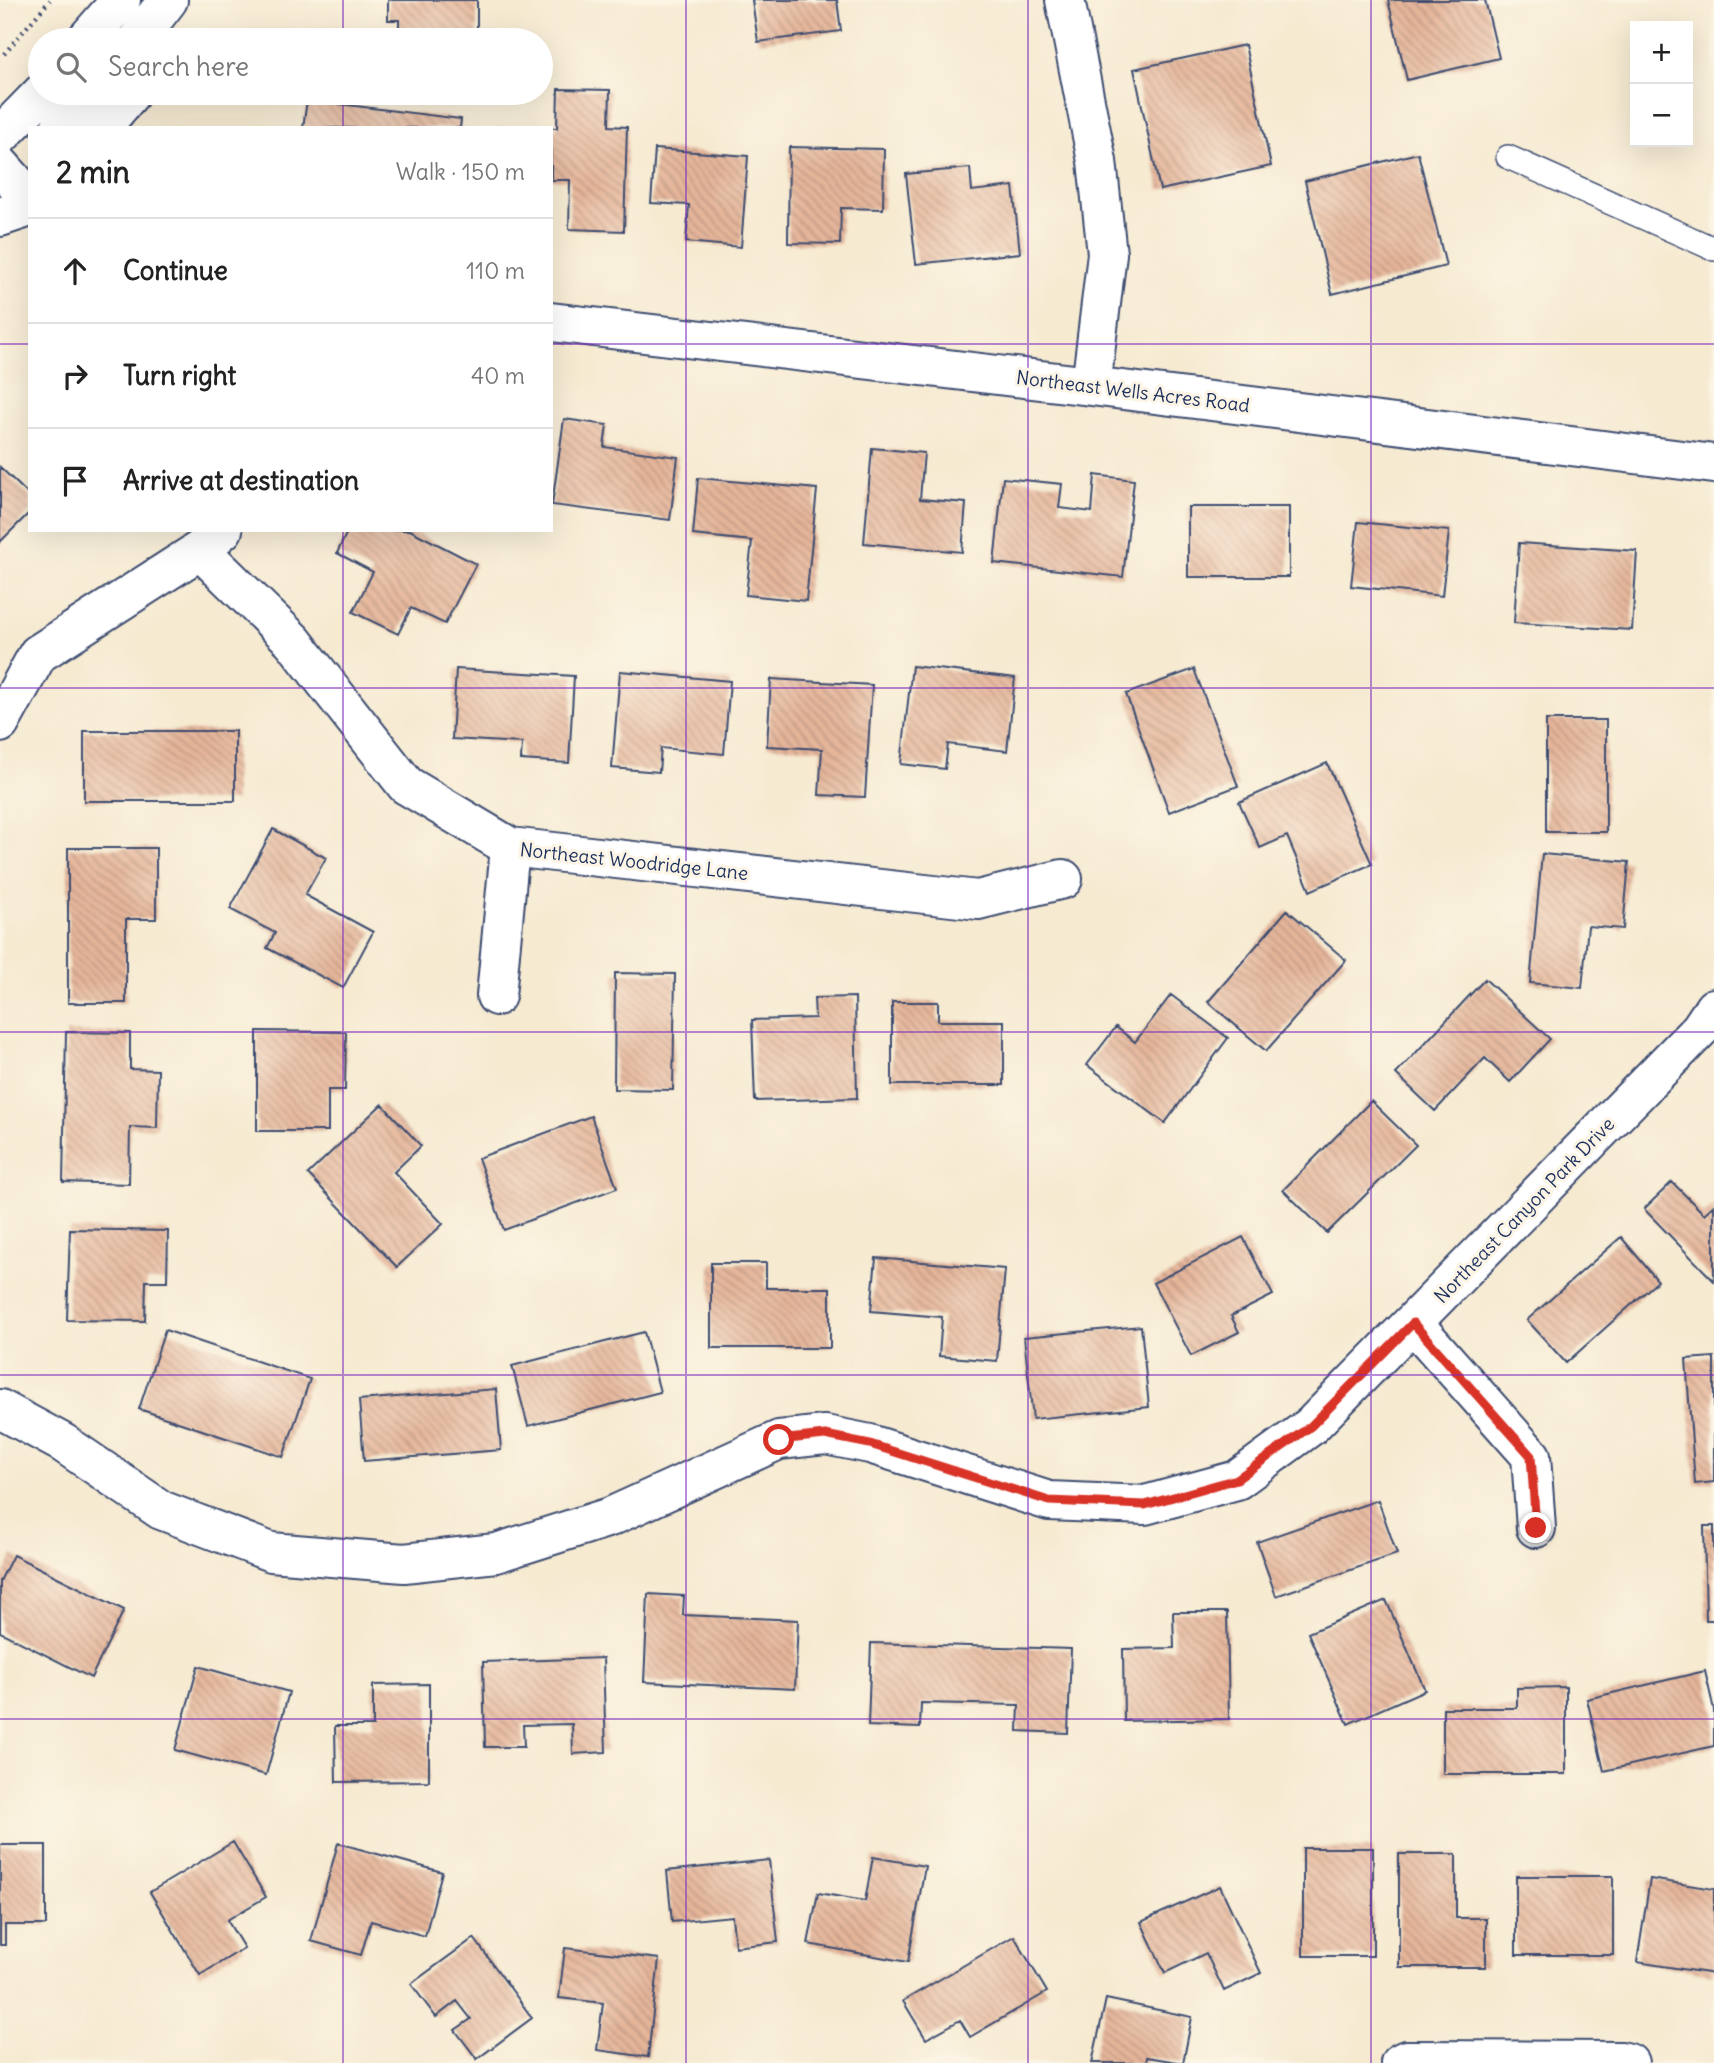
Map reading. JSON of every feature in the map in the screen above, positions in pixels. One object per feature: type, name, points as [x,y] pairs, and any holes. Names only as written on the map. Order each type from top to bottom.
[{"type":"street","points":[[96,28],[121,0]]},
{"type":"street","points":[[146,28],[168,0]]},
{"type":"street","points":[[175,28],[195,0]]},
{"type":"street","points":[[1065,0],[1097,161],[1107,254],[1091,386]]},
{"type":"street","points":[[0,136],[30,105]]},
{"type":"street","points":[[62,126],[81,105]]},
{"type":"street","points":[[103,126],[121,105]]},
{"type":"street","points":[[0,165],[28,196]]},
{"type":"street","points":[[0,217],[28,208]]},
{"type":"street","name":"Northeast Wells Acres Road","points":[[553,322],[1714,464]]},
{"type":"street","points":[[0,723],[38,654],[211,540]]},
{"type":"street","name":"Northeast Woodridge Lane","points":[[211,540],[407,785],[510,847],[978,900],[1063,879]]},
{"type":"street","points":[[496,996],[510,847]]},
{"type":"street","name":"Northeast Canyon Park Drive","points":[[0,1409],[63,1443],[161,1510],[271,1552],[404,1563],[496,1553],[610,1517],[779,1440],[825,1435],[870,1444],[1049,1501],[1145,1505],[1237,1479],[1311,1426],[1700,1029],[1714,1008]]},
{"type":"street","points":[[1413,1323],[1531,1456],[1536,1528]]},
{"type":"street","points":[[1400,2063],[1406,2060],[1433,2060],[1629,2063]]},
{"type":"lane","points":[[1508,157],[1714,250]]},
{"type":"path","points":[[4,54],[50,0]]},
{"type":"building","points":[[388,0],[477,0],[477,28],[399,28],[399,20],[388,20]]},
{"type":"building","points":[[752,0],[837,0],[841,31],[758,42]]},
{"type":"building","points":[[1388,0],[1485,0],[1499,58],[1407,80]]},
{"type":"building","points":[[1245,45],[1271,166],[1160,190],[1134,69]]},
{"type":"building","points":[[558,89],[610,90],[609,126],[627,127],[624,231],[569,229],[570,180],[553,180],[553,128],[557,128]]},
{"type":"building","points":[[306,105],[348,105],[461,119],[460,126],[303,126]]},
{"type":"building","points":[[789,147],[884,149],[883,209],[841,208],[840,244],[788,243]]},
{"type":"building","points":[[655,149],[748,156],[741,247],[686,242],[689,205],[651,203]]},
{"type":"building","points":[[1418,153],[1446,266],[1332,294],[1305,181]]},
{"type":"building","points":[[970,168],[972,191],[1013,186],[1020,253],[916,264],[906,174]]},
{"type":"building","points":[[564,419],[607,425],[604,447],[678,457],[670,520],[553,505]]},
{"type":"building","points":[[872,448],[924,453],[920,499],[966,503],[962,552],[864,543]]},
{"type":"building","points":[[0,467],[28,494],[28,514],[0,542]]},
{"type":"building","points":[[1095,475],[1134,480],[1123,577],[994,563],[1003,478],[1062,484],[1059,508],[1092,512]]},
{"type":"building","points":[[698,478],[817,489],[806,601],[746,595],[752,541],[693,535]]},
{"type":"building","points":[[1188,507],[1289,507],[1289,577],[1188,577]]},
{"type":"building","points":[[1358,522],[1449,531],[1442,596],[1351,586]]},
{"type":"building","points":[[347,532],[414,532],[476,564],[445,624],[411,608],[398,634],[353,612],[373,572],[337,553]]},
{"type":"building","points":[[1519,543],[1637,551],[1632,630],[1514,623]]},
{"type":"building","points":[[912,666],[1015,678],[1007,751],[948,744],[945,769],[901,764]]},
{"type":"building","points":[[456,669],[574,676],[569,763],[521,760],[522,743],[452,739]]},
{"type":"building","points":[[1194,669],[1238,786],[1169,812],[1126,694]]},
{"type":"building","points":[[620,671],[730,681],[724,754],[661,748],[659,772],[612,768]]},
{"type":"building","points":[[771,679],[872,685],[865,797],[819,795],[822,749],[767,746]]},
{"type":"building","points":[[1546,720],[1606,720],[1606,832],[1546,832]]},
{"type":"building","points":[[84,731],[235,731],[235,801],[84,801]]},
{"type":"building","points":[[1327,763],[1372,864],[1310,891],[1287,836],[1260,848],[1239,802]]},
{"type":"building","points":[[273,829],[326,858],[305,895],[373,932],[343,988],[267,948],[275,933],[230,909]]},
{"type":"building","points":[[68,848],[156,848],[156,919],[126,919],[126,1003],[68,1003]]},
{"type":"building","points":[[1542,854],[1629,862],[1623,929],[1588,926],[1582,988],[1530,983]]},
{"type":"building","points":[[1287,910],[1346,960],[1266,1051],[1208,1002]]},
{"type":"building","points":[[615,973],[675,974],[673,1090],[614,1089]]},
{"type":"building","points":[[1485,979],[1550,1039],[1510,1082],[1485,1058],[1435,1111],[1396,1074]]},
{"type":"building","points":[[1171,995],[1228,1038],[1165,1123],[1087,1065],[1116,1027],[1135,1042]]},
{"type":"building","points":[[855,997],[857,1098],[755,1101],[752,1020],[815,1018],[814,998]]},
{"type":"building","points":[[892,1002],[938,1002],[938,1021],[1004,1021],[1004,1085],[892,1085]]},
{"type":"building","points":[[257,1031],[346,1032],[345,1090],[328,1090],[328,1131],[257,1131]]},
{"type":"building","points":[[66,1032],[130,1033],[130,1069],[158,1070],[157,1128],[130,1127],[129,1184],[63,1182]]},
{"type":"building","points":[[1371,1101],[1416,1145],[1327,1233],[1283,1190]]},
{"type":"building","points":[[382,1104],[421,1146],[394,1172],[443,1224],[397,1267],[308,1174]]},
{"type":"building","points":[[591,1116],[617,1188],[504,1230],[478,1158]]},
{"type":"building","points":[[1672,1182],[1704,1214],[1714,1205],[1714,1281],[1644,1209]]},
{"type":"building","points":[[70,1229],[168,1231],[167,1281],[146,1281],[145,1321],[67,1320]]},
{"type":"building","points":[[1243,1237],[1273,1295],[1231,1316],[1239,1332],[1191,1356],[1153,1283]]},
{"type":"building","points":[[1621,1237],[1658,1281],[1566,1363],[1527,1320]]},
{"type":"building","points":[[876,1258],[1005,1269],[997,1361],[939,1356],[942,1317],[871,1311]]},
{"type":"building","points":[[711,1263],[766,1263],[766,1288],[830,1288],[830,1348],[711,1348]]},
{"type":"building","points":[[1141,1326],[1149,1407],[1033,1419],[1024,1337]]},
{"type":"building","points":[[165,1330],[310,1379],[283,1457],[139,1409]]},
{"type":"building","points":[[644,1332],[660,1392],[528,1426],[512,1366]]},
{"type":"building","points":[[1714,1357],[1714,1482],[1695,1484],[1686,1359]]},
{"type":"building","points":[[496,1389],[501,1450],[364,1461],[359,1400]]},
{"type":"building","points":[[1378,1500],[1397,1554],[1276,1596],[1257,1542]]},
{"type":"building","points":[[1704,1526],[1714,1526],[1714,1620],[1706,1620]]},
{"type":"building","points":[[13,1555],[124,1610],[91,1678],[0,1632],[0,1581]]},
{"type":"building","points":[[648,1594],[684,1596],[683,1615],[798,1620],[795,1689],[644,1682]]},
{"type":"building","points":[[1386,1600],[1425,1690],[1348,1724],[1308,1633]]},
{"type":"building","points":[[1173,1612],[1227,1612],[1229,1719],[1124,1721],[1123,1649],[1174,1648]]},
{"type":"building","points":[[871,1643],[1071,1649],[1068,1733],[1018,1731],[1019,1705],[921,1703],[920,1728],[868,1726]]},
{"type":"building","points":[[603,1658],[606,1752],[573,1754],[572,1724],[523,1725],[524,1747],[485,1747],[483,1662]]},
{"type":"building","points":[[198,1666],[289,1692],[266,1775],[175,1750]]},
{"type":"building","points":[[1705,1671],[1714,1710],[1714,1746],[1604,1771],[1587,1699]]},
{"type":"building","points":[[429,1684],[429,1781],[336,1782],[335,1726],[373,1726],[373,1685]]},
{"type":"building","points":[[1566,1687],[1566,1774],[1443,1774],[1443,1708],[1517,1708],[1517,1688]]},
{"type":"building","points":[[233,1842],[266,1897],[227,1920],[244,1948],[200,1975],[150,1892]]},
{"type":"building","points":[[338,1843],[442,1872],[425,1936],[371,1921],[361,1955],[311,1941]]},
{"type":"building","points":[[0,1845],[46,1845],[46,1925],[5,1925],[5,1945],[0,1945]]},
{"type":"building","points":[[1303,1848],[1373,1848],[1373,1956],[1303,1956]]},
{"type":"building","points":[[1399,1854],[1456,1854],[1456,1918],[1486,1918],[1486,1967],[1399,1967]]},
{"type":"building","points":[[873,1857],[925,1866],[908,1962],[808,1944],[818,1893],[865,1901]]},
{"type":"building","points":[[769,1860],[778,1942],[735,1947],[732,1916],[672,1922],[667,1871]]},
{"type":"building","points":[[1516,1876],[1613,1876],[1613,1955],[1516,1955]]},
{"type":"building","points":[[1650,1879],[1714,1889],[1714,1974],[1637,1962]]},
{"type":"building","points":[[1220,1886],[1261,1973],[1224,1991],[1206,1953],[1165,1973],[1141,1922]]},
{"type":"building","points":[[1014,1936],[1047,1992],[970,2037],[960,2020],[926,2039],[903,2001]]},
{"type":"building","points":[[474,1938],[532,2018],[477,2059],[455,2030],[471,2019],[457,2001],[436,2017],[411,1984]]},
{"type":"building","points":[[565,1948],[659,1959],[648,2057],[597,2050],[603,2003],[559,1998]]},
{"type":"building","points":[[1106,1999],[1192,2017],[1183,2063],[1147,2057],[1146,2063],[1092,2063]]},
{"type":"route","points":[[779,1440],[825,1435],[870,1444],[1049,1501],[1145,1505],[1237,1479],[1311,1426],[1413,1323],[1531,1456],[1536,1528]]}]
